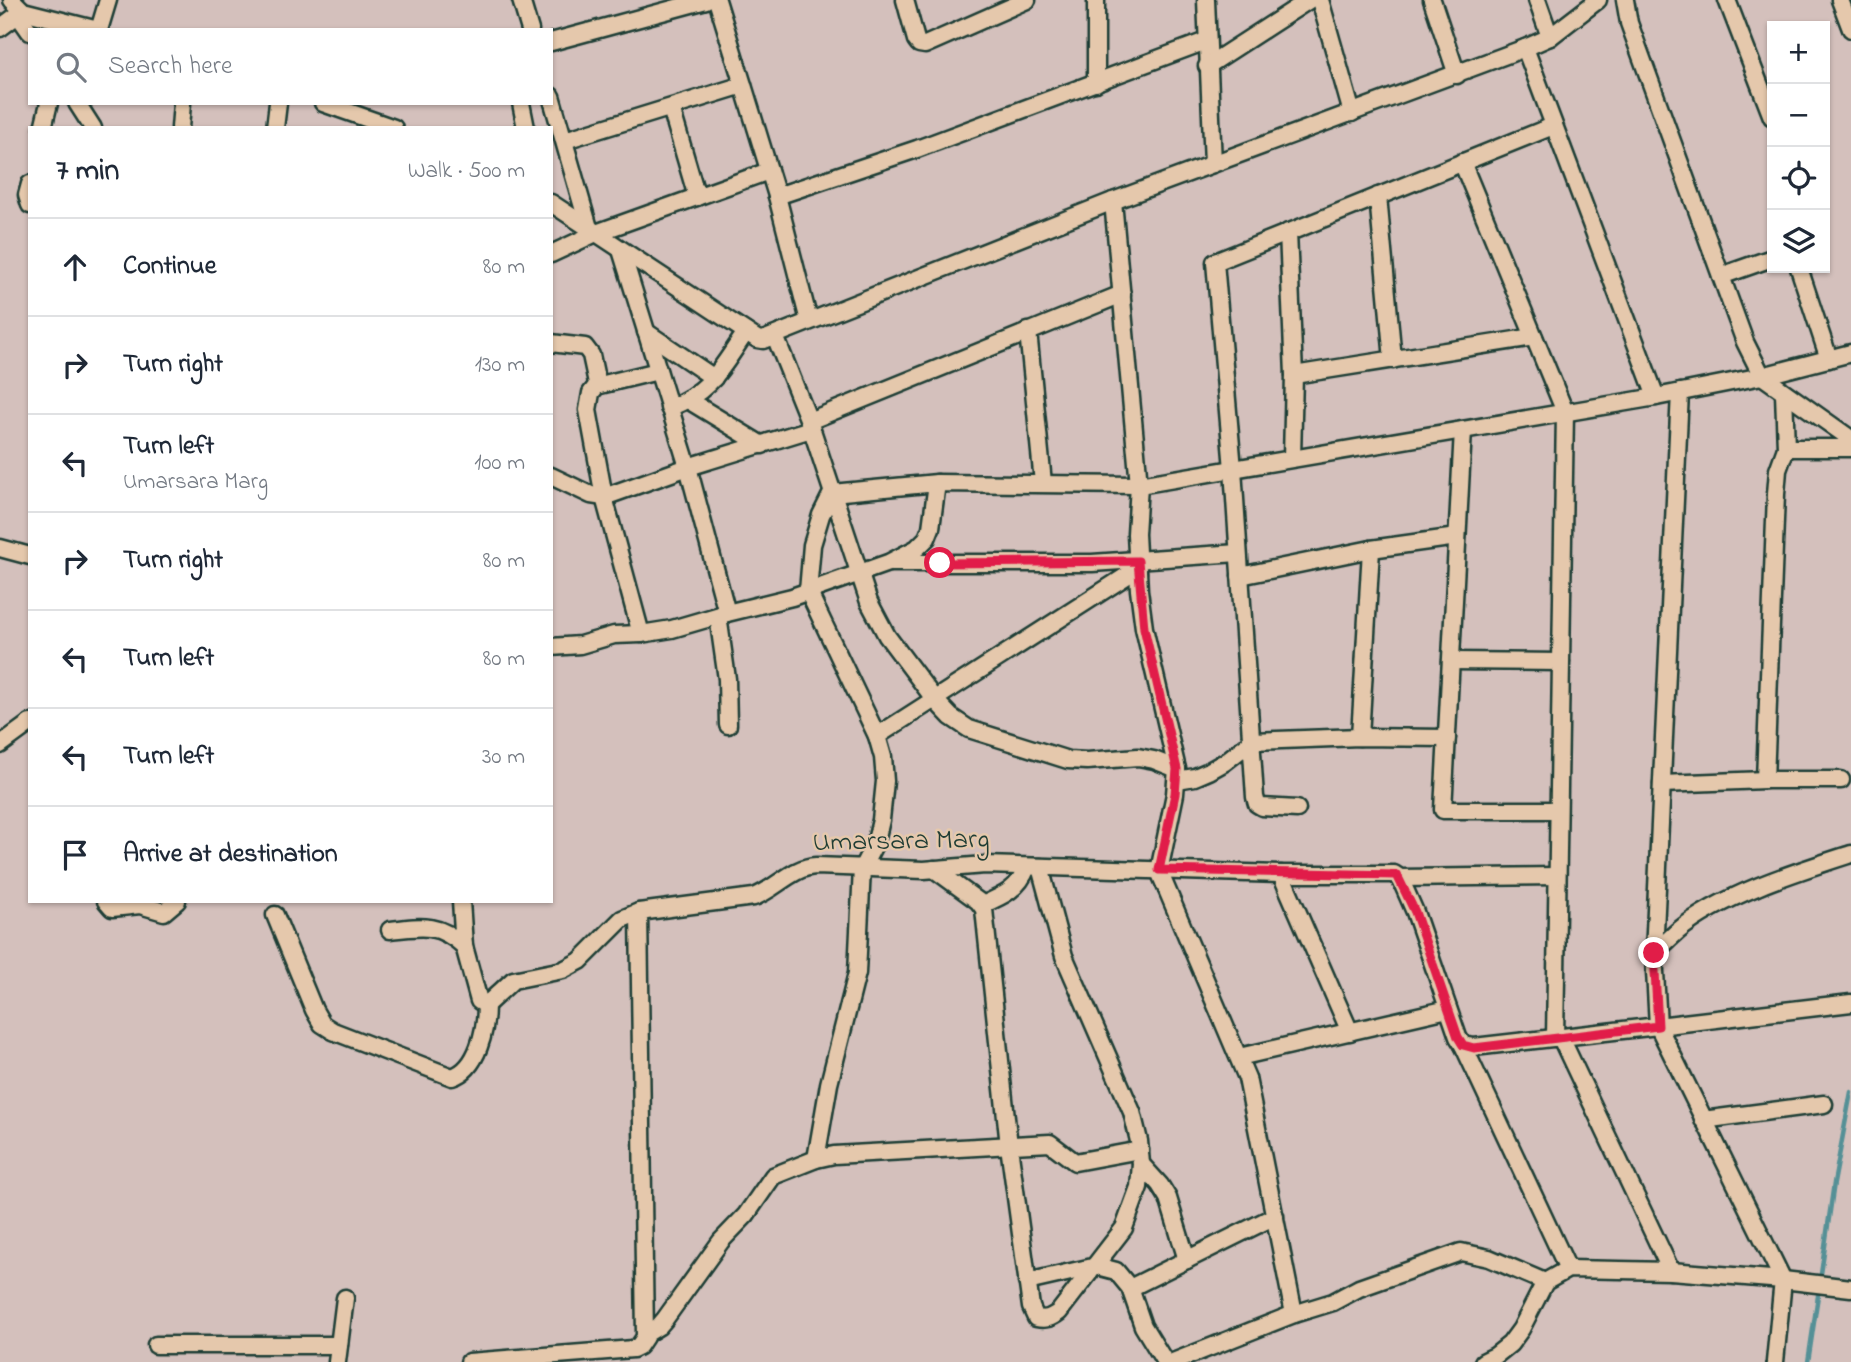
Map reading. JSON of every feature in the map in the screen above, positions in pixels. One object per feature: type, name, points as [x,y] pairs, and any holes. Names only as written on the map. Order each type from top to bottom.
[{"type":"street","points":[[99,28],[108,0]]},
{"type":"street","points":[[521,0],[529,28]]},
{"type":"street","points":[[553,41],[706,0]]},
{"type":"street","points":[[717,0],[777,195],[809,321]]},
{"type":"street","points":[[905,0],[916,40],[925,45],[1027,0]]},
{"type":"street","points":[[1096,0],[1096,83]]},
{"type":"street","points":[[1206,0],[1213,164]]},
{"type":"street","points":[[1208,66],[1309,0]]},
{"type":"street","points":[[1320,0],[1352,113]]},
{"type":"street","points":[[1432,0],[1457,75]]},
{"type":"street","points":[[1537,0],[1550,37]]},
{"type":"street","points":[[553,204],[757,339],[775,336],[1113,201],[1525,48],[1550,37],[1598,0]]},
{"type":"street","points":[[1625,0],[1629,23],[1745,342],[1762,376],[1851,439]]},
{"type":"street","points":[[1727,0],[1767,104]]},
{"type":"street","points":[[1840,0],[1851,29]]},
{"type":"street","points":[[18,9],[68,26]]},
{"type":"street","points":[[0,28],[18,9]]},
{"type":"street","points":[[18,9],[28,28]]},
{"type":"street","points":[[777,195],[930,144],[1206,41]]},
{"type":"street","points":[[1525,48],[1656,397]]},
{"type":"street","points":[[565,141],[743,85]]},
{"type":"street","points":[[553,102],[593,230]]},
{"type":"street","points":[[43,126],[49,105]]},
{"type":"street","points":[[79,105],[92,126]]},
{"type":"street","points":[[180,126],[182,105]]},
{"type":"street","points":[[275,126],[278,105]]},
{"type":"street","points":[[329,105],[388,126]]},
{"type":"street","points":[[343,110],[356,105]]},
{"type":"street","points":[[522,105],[526,126]]},
{"type":"street","points":[[671,108],[697,197]]},
{"type":"street","points":[[1297,809],[1262,807],[1257,804],[1255,797],[1233,469],[1215,262],[1553,126]]},
{"type":"street","points":[[1462,162],[1565,412],[1557,876],[1558,1038],[1671,1271]]},
{"type":"street","points":[[553,253],[593,230],[769,171]]},
{"type":"street","points":[[1378,196],[1392,360]]},
{"type":"street","points":[[1113,201],[1139,485],[1136,534],[1144,628],[1177,775],[1159,870],[1247,1078],[1294,1314]]},
{"type":"street","points":[[1288,232],[1294,376],[1292,458]]},
{"type":"street","points":[[621,250],[688,467],[723,614],[727,725]]},
{"type":"street","points":[[1721,276],[1767,260]]},
{"type":"street","points":[[1801,273],[1829,359]]},
{"type":"street","points":[[553,477],[590,495],[604,497],[688,467],[762,445],[1028,331],[1122,294]]},
{"type":"street","points":[[1028,331],[1043,483]]},
{"type":"street","points":[[646,332],[715,378]]},
{"type":"street","points":[[669,408],[688,400],[705,388],[715,378],[746,332]]},
{"type":"street","points":[[775,336],[810,425],[869,602],[887,636],[935,700],[951,717],[969,729],[1068,760],[1138,757],[1177,775],[1195,777],[1225,762],[1252,741],[1360,737],[1447,738]]},
{"type":"street","points":[[1294,376],[1534,337]]},
{"type":"street","points":[[553,343],[585,347],[591,355],[598,384]]},
{"type":"street","points":[[832,493],[937,483],[1139,485],[1656,397],[1762,376],[1851,353]]},
{"type":"street","points":[[641,634],[604,497],[589,410],[591,393],[598,384],[658,371]]},
{"type":"street","points":[[1680,392],[1654,953],[1658,1026],[1783,1280],[1775,1362]]},
{"type":"street","points":[[1765,780],[1777,470],[1786,448],[1784,393]]},
{"type":"street","points":[[688,400],[762,445]]},
{"type":"street","points":[[1463,429],[1443,810],[1558,810]]},
{"type":"street","points":[[1786,448],[1851,448]]},
{"type":"street","points":[[553,647],[580,645],[614,635],[671,629],[792,597],[888,563],[917,548],[927,538],[931,528],[937,483]]},
{"type":"street","points":[[816,1159],[829,1084],[857,973],[862,868],[876,841],[886,781],[877,736],[808,591],[812,545],[821,514],[832,493]]},
{"type":"street","points":[[1240,576],[1371,549],[1457,537]]},
{"type":"street","points":[[0,548],[28,555]]},
{"type":"street","points":[[1360,737],[1371,549]]},
{"type":"street","points":[[888,563],[1138,566],[1238,553]]},
{"type":"street","points":[[877,736],[1138,566]]},
{"type":"street","points":[[1451,661],[1561,662]]},
{"type":"street","points":[[0,746],[28,725]]},
{"type":"street","points":[[1662,783],[1841,780]]},
{"type":"street","points":[[1654,953],[1679,929],[1716,906],[1846,855]]},
{"type":"street","name":"Umarsara Marg","points":[[639,912],[754,897],[764,894],[804,868],[934,869],[973,865],[1281,874],[1394,874],[1400,878],[1557,876]]},
{"type":"street","points":[[934,869],[982,905],[1027,1282],[1033,1314],[1036,1318],[1050,1318],[1059,1312],[1097,1266],[1124,1228],[1139,1187],[1141,1157],[1132,1112],[1065,956],[1034,867],[1006,895],[982,905]]},
{"type":"street","points":[[1281,874],[1350,1032]]},
{"type":"street","points":[[1400,878],[1463,1045],[1568,1269]]},
{"type":"street","points":[[108,903],[112,908],[140,905],[164,912],[175,903]]},
{"type":"street","points":[[461,903],[464,946],[479,1001],[486,1005]]},
{"type":"street","points":[[275,915],[322,1024],[332,1031],[452,1077],[465,1070],[479,1046],[485,1026],[486,1005],[513,980],[563,970],[580,961],[622,919],[639,912],[646,1334],[643,1342],[633,1349],[568,1358],[469,1362]]},
{"type":"street","points":[[390,930],[429,927],[452,935],[464,946]]},
{"type":"street","points":[[1463,1045],[1474,1048],[1851,1003]]},
{"type":"street","points":[[1239,1057],[1448,1009]]},
{"type":"street","points":[[1703,1120],[1824,1104]]},
{"type":"street","points":[[646,1334],[665,1319],[721,1241],[746,1215],[773,1176],[816,1159],[869,1152],[1051,1143],[1075,1162],[1141,1157]]},
{"type":"street","points":[[1141,1157],[1168,1198],[1187,1260]]},
{"type":"street","points":[[1130,1288],[1275,1216]]},
{"type":"street","points":[[1172,1362],[1333,1301],[1359,1288],[1461,1252],[1489,1258],[1545,1282]]},
{"type":"street","points":[[1027,1282],[1097,1266],[1116,1271],[1130,1288],[1143,1326],[1165,1362]]},
{"type":"street","points":[[1483,1362],[1510,1344],[1521,1329],[1545,1282],[1568,1269],[1671,1271],[1851,1288]]},
{"type":"street","points":[[337,1362],[345,1298]]},
{"type":"street","points":[[156,1345],[339,1345]]},
{"type":"waterway","points":[[1820,1281],[1851,1092]]},
{"type":"waterway","points":[[1808,1362],[1819,1289]]},
{"type":"route","points":[[940,563],[1138,561],[1144,628],[1177,769],[1175,794],[1159,870],[1397,875],[1415,912],[1463,1045],[1474,1048],[1658,1026],[1654,953]]}]
